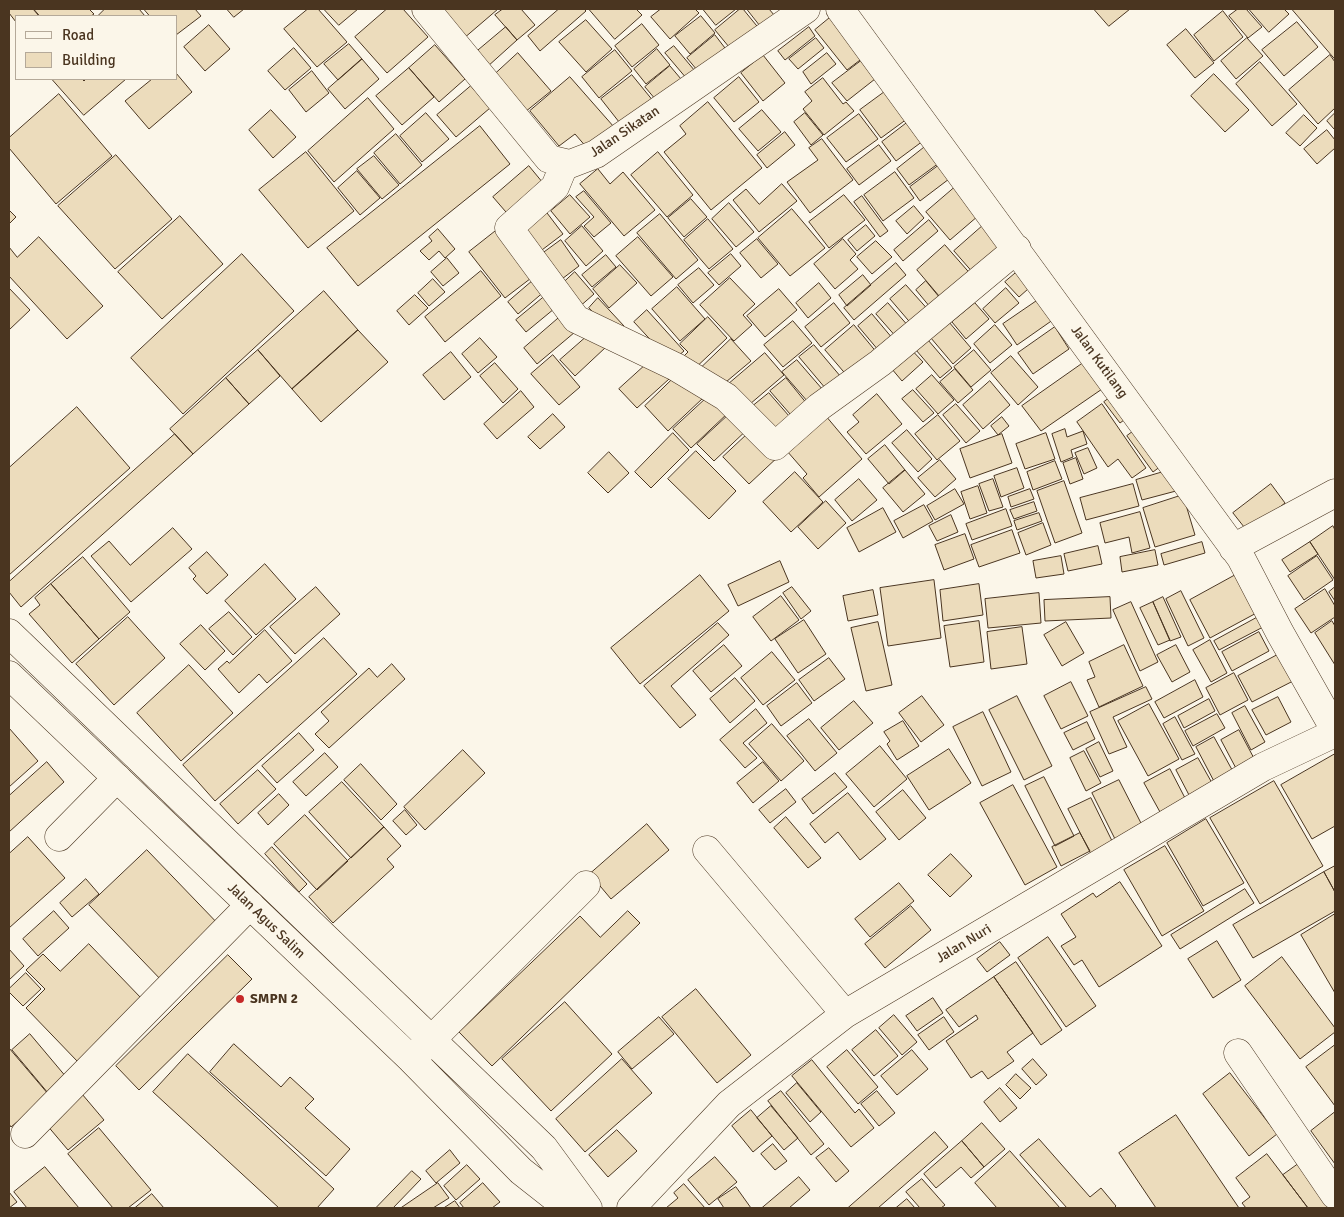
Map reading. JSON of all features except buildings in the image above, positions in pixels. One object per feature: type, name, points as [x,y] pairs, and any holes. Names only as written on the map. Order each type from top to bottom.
[{"type":"street","points":[[426,9],[550,159],[565,163],[555,187],[509,228],[576,319],[676,366],[726,397],[775,446],[818,407],[880,363],[1017,249]]},
{"type":"street","name":"Jalan Sikatan","points":[[565,163],[570,164],[596,154],[806,9]]},
{"type":"street","name":"Jalan Kutilang","points":[[840,9],[1241,558],[1280,634],[1335,732]]},
{"type":"street","points":[[1233,548],[1335,493]]},
{"type":"street","points":[[9,633],[544,1148],[588,1208]]},
{"type":"street","name":"Jalan Agus Salim","points":[[9,675],[411,1059],[521,1171]]},
{"type":"street","name":"Jalan Nuri","points":[[631,1208],[729,1104],[845,1014],[1263,767],[1335,732]]},
{"type":"street","points":[[59,836],[117,778]]},
{"type":"street","points":[[147,806],[166,785]]},
{"type":"street","points":[[707,850],[845,1014]]},
{"type":"street","points":[[411,1059],[586,884]]},
{"type":"street","points":[[25,1134],[250,905]]},
{"type":"street","points":[[1238,1052],[1335,1194]]},
{"type":"street","points":[[521,1171],[544,1208]]},
{"type":"street","points":[[521,1171],[568,1208]]},
{"type":"place","name":"SMPN 2","points":[[240,999]]}]
